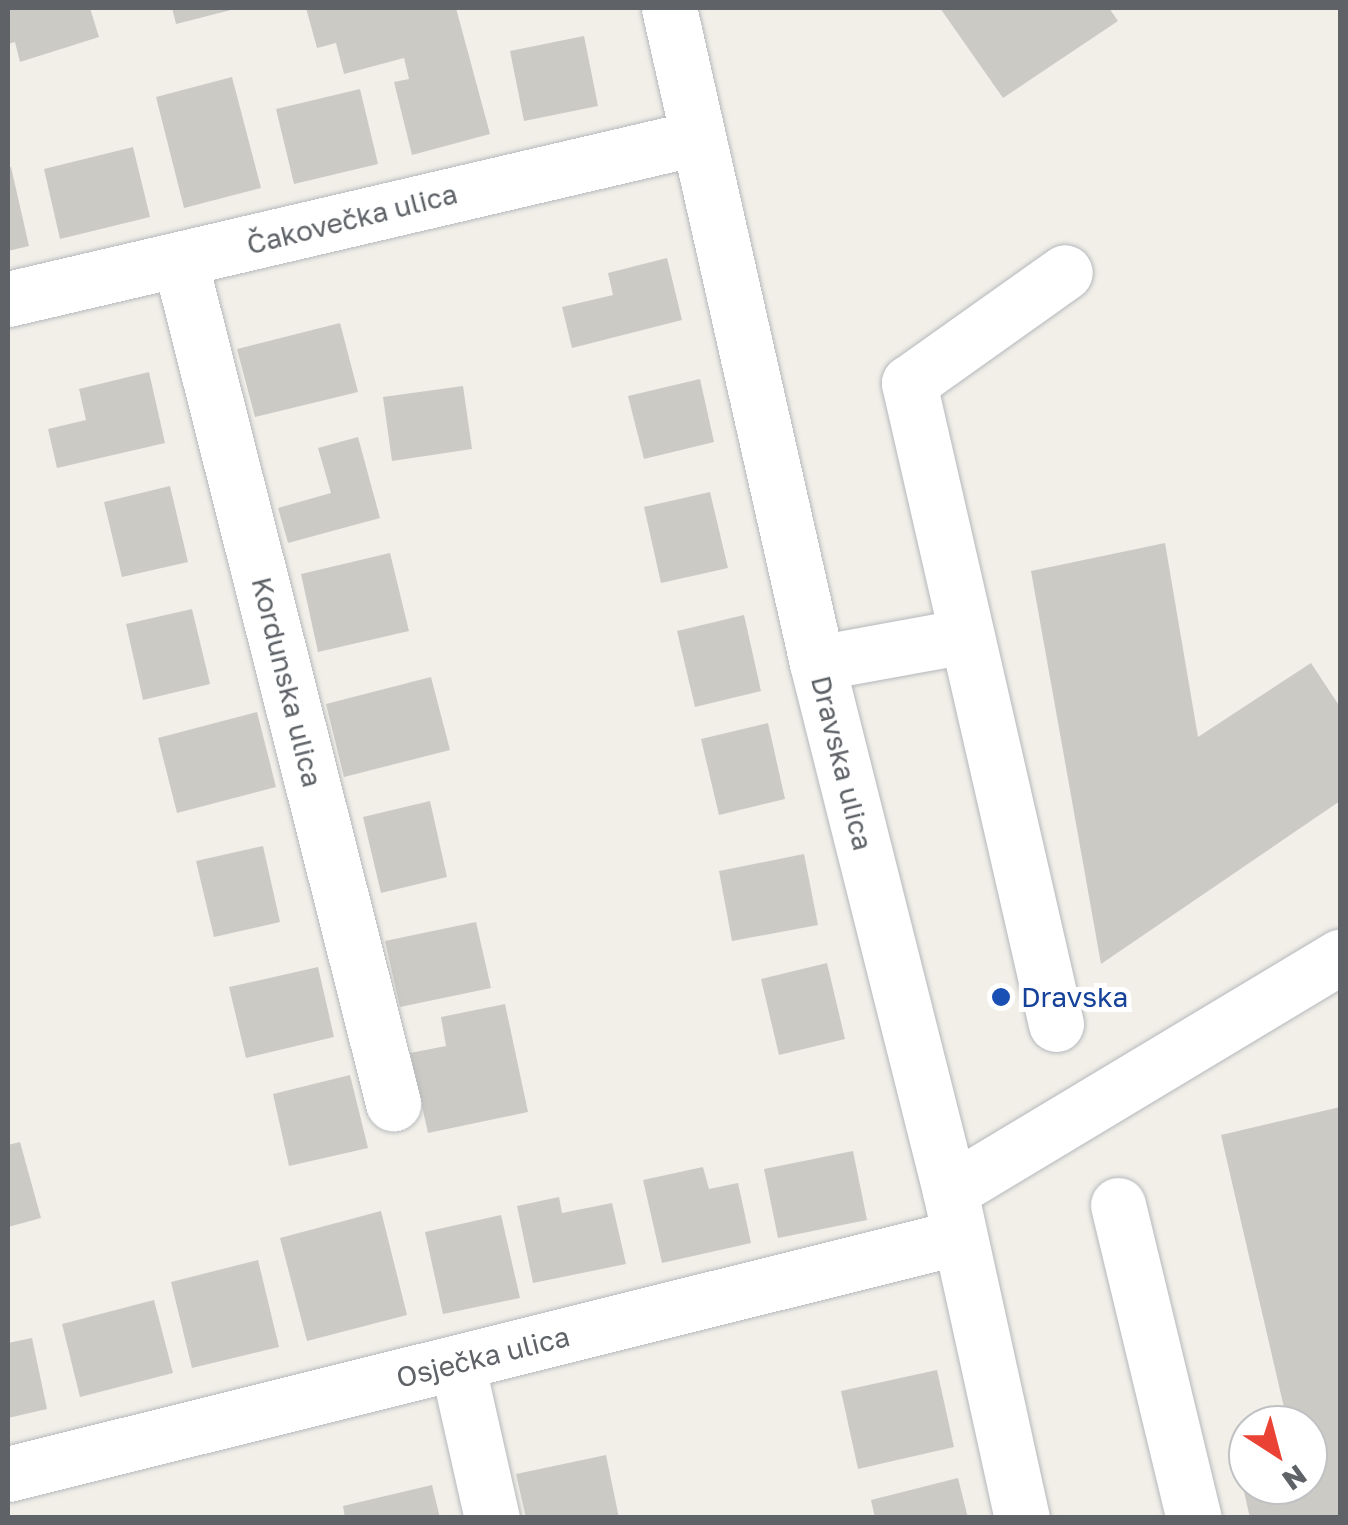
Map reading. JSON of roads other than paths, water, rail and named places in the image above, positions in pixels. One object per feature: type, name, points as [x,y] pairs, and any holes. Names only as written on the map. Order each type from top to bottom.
[{"type":"street","name":"Dravska ulica","points":[[670,8],[696,138],[817,663],[954,1214],[1022,1518]]},
{"type":"street","name":"Čakovečka ulica","points":[[8,300],[696,138]]},
{"type":"street","name":"Kordunska ulica","points":[[180,261],[393,1103]]},
{"type":"street","points":[[1056,1024],[909,383],[1065,272]]},
{"type":"street","points":[[817,663],[966,636]]},
{"type":"street","name":"Osječka ulica","points":[[8,1474],[457,1364],[954,1214],[1340,957]]},
{"type":"street","points":[[1118,1205],[1194,1518]]},
{"type":"street","points":[[457,1364],[492,1518]]},
{"type":"place","name":"Dravska","points":[[1001,997]]}]
